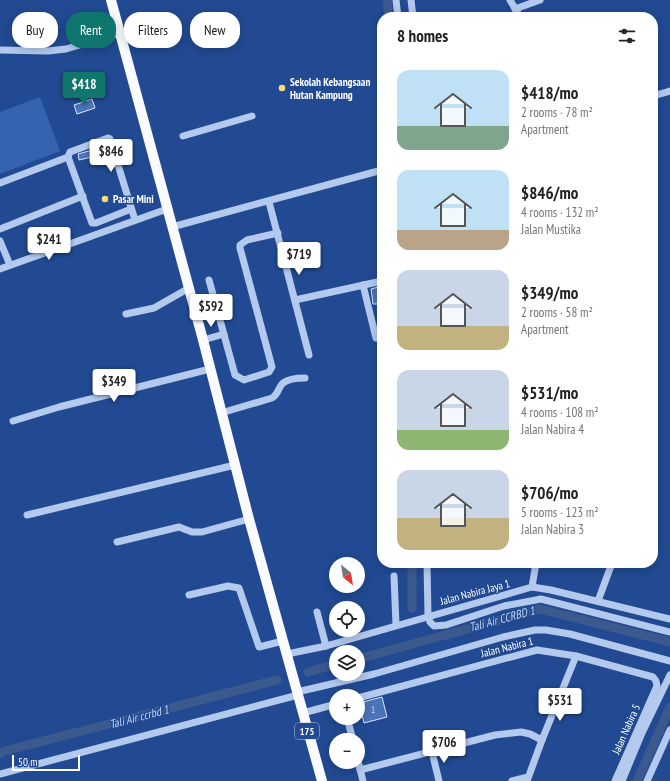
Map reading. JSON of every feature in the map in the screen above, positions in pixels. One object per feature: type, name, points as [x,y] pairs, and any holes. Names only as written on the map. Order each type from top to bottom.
[{"type":"main road","name":"175","points":[[111,0],[203,340],[249,519],[289,658],[322,781]]},
{"type":"street","points":[[396,0],[397,12]]},
{"type":"street","points":[[411,0],[412,12]]},
{"type":"street","points":[[510,0],[517,12]]},
{"type":"street","points":[[515,8],[540,0]]},
{"type":"street","points":[[0,50],[48,51],[66,49],[120,33]]},
{"type":"street","points":[[658,95],[670,91]]},
{"type":"street","points":[[183,136],[252,116]]},
{"type":"street","points":[[0,184],[68,157],[70,152],[108,138],[110,139],[135,220]]},
{"type":"street","points":[[68,157],[92,223],[131,209]]},
{"type":"street","points":[[172,227],[269,202],[377,171]]},
{"type":"street","points":[[0,229],[83,196]]},
{"type":"street","points":[[269,202],[309,355]]},
{"type":"street","points":[[0,269],[167,209]]},
{"type":"street","points":[[210,280],[231,364],[238,378],[244,380],[269,372],[272,367],[240,253],[240,245],[247,240],[278,233]]},
{"type":"street","points":[[0,241],[10,265]]},
{"type":"street","points":[[295,300],[377,282]]},
{"type":"street","points":[[363,285],[376,338]]},
{"type":"street","points":[[126,314],[154,308],[189,288]]},
{"type":"street","points":[[203,340],[224,334]]},
{"type":"street","points":[[13,421],[59,407],[210,369]]},
{"type":"street","points":[[221,413],[272,398],[278,393],[282,384],[305,378]]},
{"type":"street","points":[[27,515],[235,465]]},
{"type":"street","points":[[117,542],[179,527],[196,533],[249,519]]},
{"type":"street","points":[[427,568],[428,616],[432,625],[439,626],[504,606],[541,599],[670,632]]},
{"type":"street","points":[[532,587],[535,568]]},
{"type":"street","points":[[598,601],[610,568]]},
{"type":"street","points":[[394,576],[396,625]]},
{"type":"street","points":[[189,595],[228,586],[239,588],[259,647],[283,641]]},
{"type":"street","name":"Jalan Nabira Jaya 1","points":[[289,658],[396,625],[532,587],[542,588],[670,619]]},
{"type":"street","points":[[317,612],[326,646]]},
{"type":"street","points":[[0,774],[503,637],[535,630],[546,630],[570,634],[670,661]]},
{"type":"street","name":"Jalan Nabira 1","points":[[365,696],[537,650],[576,656],[653,677],[657,686]]},
{"type":"street","points":[[512,781],[528,779],[576,656]]},
{"type":"street","points":[[622,781],[642,732],[670,675]]},
{"type":"street","name":"Jalan Nabira 5","points":[[615,781],[657,686]]},
{"type":"street","points":[[303,712],[329,706]]},
{"type":"street","points":[[647,781],[670,730]]},
{"type":"street","points":[[363,781],[360,770],[495,736],[521,732],[530,734],[542,740]]},
{"type":"street","points":[[432,752],[439,781]]},
{"type":"shaded area","points":[[40,97],[60,151],[0,174],[0,112]]},
{"type":"building","points":[[92,99],[95,108],[77,114],[74,105]]},
{"type":"building","points":[[103,147],[105,154],[79,160],[78,154]]},
{"type":"building","points":[[377,287],[377,304],[373,304],[371,289]]},
{"type":"building","points":[[382,697],[387,717],[365,723],[365,701]]},
{"type":"waterway","points":[[387,0],[388,12]]},
{"type":"waterway","points":[[412,568],[412,608]]},
{"type":"waterway","name":"Tali Air CCRBD 1","points":[[365,657],[540,609],[670,642]]},
{"type":"waterway","name":"Tali Air CCRBD 1","points":[[308,672],[329,666]]},
{"type":"waterway","name":"Tali Air ccrbd 1","points":[[0,754],[5,751],[277,680]]},
{"type":"waterway","points":[[637,781],[670,707]]},
{"type":"place","name":"Sekolah Kebangsaan Hutan Kampung","points":[[282,88]]},
{"type":"place","name":"Pasar Mini","points":[[105,199]]}]
